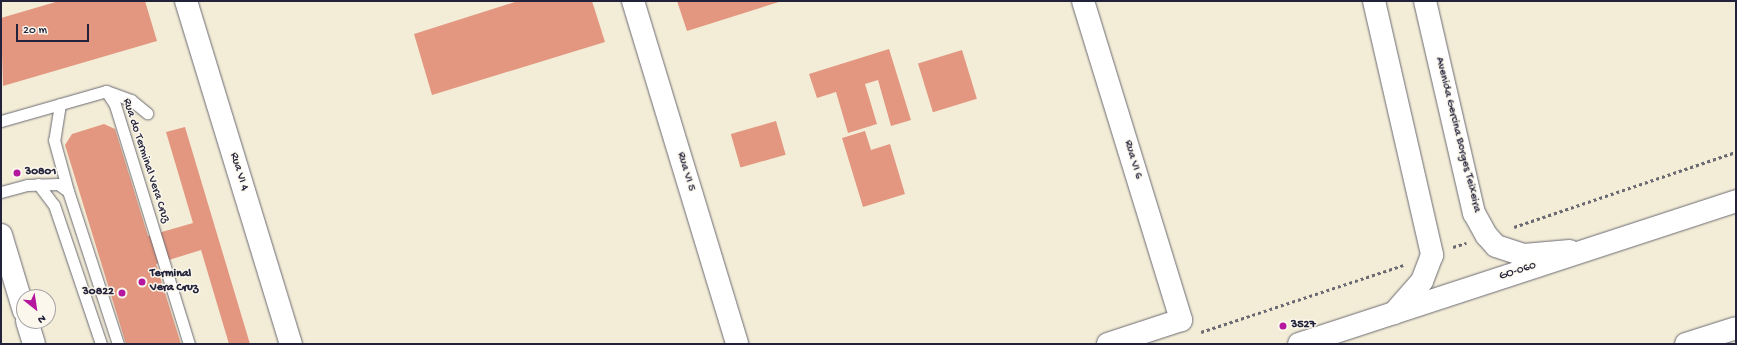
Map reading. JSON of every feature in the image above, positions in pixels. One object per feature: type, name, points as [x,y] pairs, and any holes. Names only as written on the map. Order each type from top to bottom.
[{"type":"street","name":"Rua VI 4","points":[[186,1],[292,344]]},
{"type":"street","name":"Rua VI 5","points":[[633,1],[737,344]]},
{"type":"street","name":"Rua VI 6","points":[[1082,1],[1181,320],[1108,344]]},
{"type":"street","points":[[1374,1],[1432,255],[1422,281],[1394,313]]},
{"type":"street","name":"Avenida Gercina Borges Teixeira","points":[[1425,1],[1474,213],[1487,236],[1496,246],[1524,255],[1586,250]]},
{"type":"street","name":"GO-060","points":[[1299,344],[1736,201]]},
{"type":"street","points":[[1,235],[17,289]]},
{"type":"street","points":[[1686,344],[1736,328]]},
{"type":"street","points":[[29,329],[34,344]]},
{"type":"lane","name":"Rua do Terminal Vera Cruz","points":[[1,121],[106,91],[115,105],[189,344]]},
{"type":"lane","points":[[106,91],[132,100],[147,113]]},
{"type":"lane","points":[[60,104],[54,140],[68,191],[118,344]]},
{"type":"lane","points":[[1,192],[38,184],[58,184],[68,191]]},
{"type":"lane","points":[[38,184],[54,205],[101,344]]},
{"type":"building","points":[[59,1],[145,1],[157,41],[3,86],[1,18]]},
{"type":"building","points":[[518,1],[592,1],[605,42],[432,95],[414,34]]},
{"type":"building","points":[[677,1],[782,1],[687,31]]},
{"type":"building","points":[[889,49],[911,120],[891,126],[878,80],[865,84],[877,124],[848,133],[836,92],[817,98],[809,74]]},
{"type":"building","points":[[962,50],[977,99],[933,112],[918,63]]},
{"type":"building","points":[[776,121],[786,155],[740,168],[731,134]]},
{"type":"building","points":[[104,124],[115,129],[148,236],[193,223],[166,132],[185,127],[250,344],[229,344],[201,250],[156,264],[181,344],[126,344],[65,145],[72,134]]},
{"type":"building","points":[[865,131],[871,150],[890,144],[905,194],[863,207],[842,138]]},
{"type":"place","name":"30801","points":[[17,173]]},
{"type":"place","name":"Terminal Vera Cruz","points":[[142,282]]},
{"type":"place","name":"30822","points":[[122,293]]},
{"type":"place","name":"3527","points":[[1283,326]]}]
